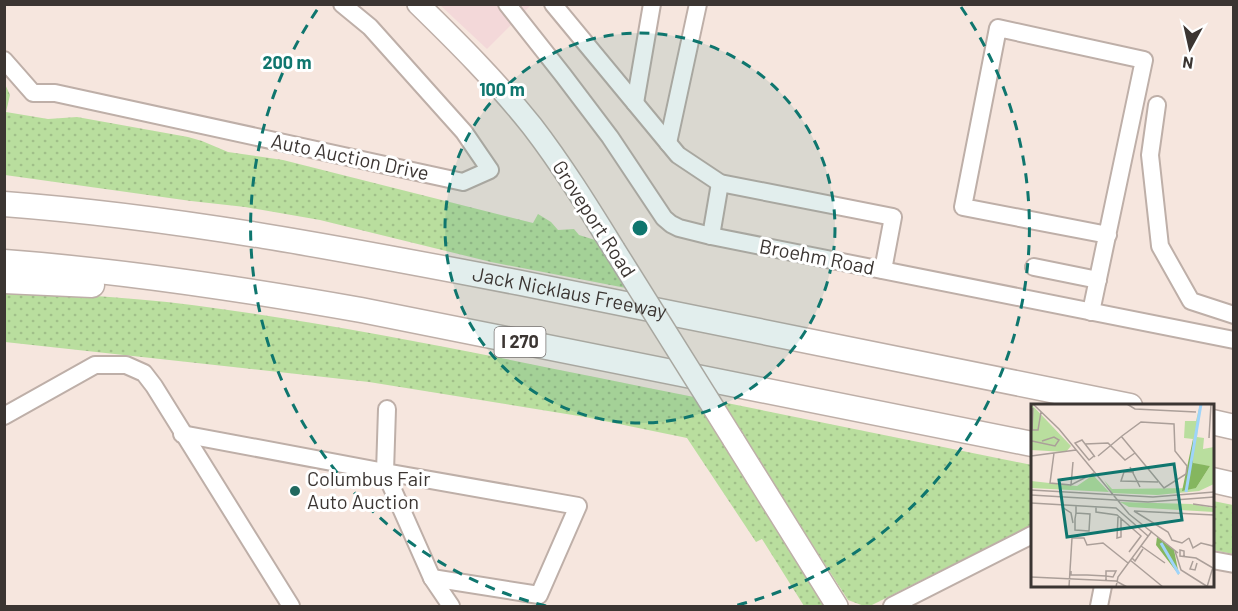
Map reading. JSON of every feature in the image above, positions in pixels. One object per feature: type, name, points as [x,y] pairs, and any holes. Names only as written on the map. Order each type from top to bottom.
[{"type":"highway","points":[[4,196],[41,207]]},
{"type":"highway","name":"Jack Nicklaus Freeway","points":[[4,204],[200,227],[327,246],[1125,404]]},
{"type":"highway","name":"I 270","points":[[4,262],[123,273],[268,293],[1031,444]]},
{"type":"highway","points":[[4,281],[268,293]]},
{"type":"highway","points":[[1214,422],[1233,427]]},
{"type":"highway","points":[[1214,480],[1233,484]]},
{"type":"main road","name":"Groveport Road","points":[[418,4],[477,61],[532,126],[567,175],[837,606]]},
{"type":"street","name":"Auto Auction Drive","points":[[4,60],[33,93],[55,93],[463,182],[490,170],[464,132],[370,27],[342,4]]},
{"type":"street","points":[[553,4],[678,155],[720,183],[893,217],[883,270]]},
{"type":"street","points":[[635,103],[652,4]]},
{"type":"street","points":[[668,143],[698,4]]},
{"type":"street","name":"Broehm Road","points":[[514,7],[610,136],[664,218],[679,228],[1233,340]]},
{"type":"street","points":[[1091,312],[1108,235],[1144,60],[998,28],[963,207],[1108,235]]},
{"type":"street","points":[[1157,105],[1150,155],[1160,246],[1191,301],[1233,315]]},
{"type":"street","points":[[711,236],[720,183]]},
{"type":"street","points":[[1034,267],[1098,280]]},
{"type":"street","points":[[4,416],[95,365],[126,365],[144,374],[291,606]]},
{"type":"street","points":[[387,409],[385,472],[432,578],[451,606]]},
{"type":"street","points":[[182,434],[579,506],[538,595],[432,578]]},
{"type":"street","points":[[892,606],[1031,536]]},
{"type":"street","points":[[1214,560],[1233,564]]},
{"type":"street","points":[[1099,606],[1103,587]]},
{"type":"shaded area","points":[[440,5],[531,5],[487,49]]},
{"type":"green space","points":[[4,82],[10,95],[6,112],[48,119],[77,117],[188,137],[228,152],[283,160],[533,223],[538,214],[551,222],[558,230],[574,229],[579,235],[595,240],[626,288],[491,262],[320,220],[245,207],[5,175]]},
{"type":"green space","points":[[4,290],[167,302],[281,318],[458,350],[694,397],[825,606],[804,606],[762,539],[756,542],[687,438],[585,417],[369,382],[5,342]]},
{"type":"green space","points":[[722,402],[1031,465],[1031,526],[870,606],[864,606],[848,600]]},
{"type":"green space","points":[[1214,501],[1233,505],[1233,554],[1214,550]]},
{"type":"place","name":"Columbus Fair Auto Auction","points":[[295,491]]}]
